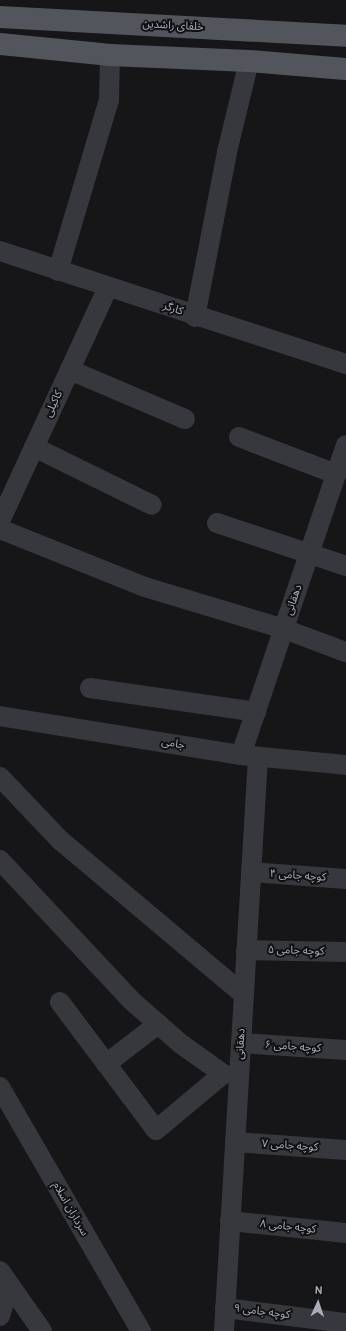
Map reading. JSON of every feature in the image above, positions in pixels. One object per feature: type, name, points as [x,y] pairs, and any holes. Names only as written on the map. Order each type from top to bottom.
[{"type":"main road","name":"خلفای راشدین","points":[[0,16],[346,36]]},
{"type":"main road","points":[[0,44],[110,55],[249,61],[346,69]]},
{"type":"street","points":[[58,271],[109,100],[110,55]]},
{"type":"street","points":[[195,317],[227,152],[249,61]]},
{"type":"street","name":"کارگر","points":[[1,255],[58,271],[195,317],[346,364]]},
{"type":"street","name":"کاکیلی","points":[[0,521],[108,287]]},
{"type":"street","points":[[70,370],[186,419]]},
{"type":"street","points":[[239,437],[336,474]]},
{"type":"street","name":"دهقانی","points":[[224,1331],[235,1142],[231,1078],[241,1043],[251,872],[250,756],[256,712],[346,445]]},
{"type":"street","points":[[34,447],[152,505]]},
{"type":"street","points":[[217,523],[346,566]]},
{"type":"street","points":[[0,529],[145,587],[284,629],[346,652]]},
{"type":"street","points":[[90,688],[256,712]]},
{"type":"street","name":"جامی","points":[[0,716],[250,756],[346,766]]},
{"type":"street","points":[[0,777],[60,840],[244,994]]},
{"type":"street","points":[[0,860],[132,1001],[158,1024],[231,1078],[156,1130],[60,1002]]},
{"type":"street","name":"کوچه جامی ۴","points":[[251,872],[346,879]]},
{"type":"street","name":"کوچه جامی ۵","points":[[246,950],[346,952]]},
{"type":"street","points":[[106,1064],[158,1024]]},
{"type":"street","name":"کوچه جامی ۶","points":[[241,1043],[346,1050]]},
{"type":"street","name":"سرداران اسلام","points":[[0,1087],[140,1331]]},
{"type":"street","name":"کوچه جامی ۷","points":[[235,1142],[346,1150]]},
{"type":"street","name":"کوچه جامی ۸","points":[[230,1221],[346,1233]]},
{"type":"street","points":[[0,1316],[5,1278]]},
{"type":"street","points":[[5,1278],[42,1331]]},
{"type":"street","name":"کوچه جامی ۹","points":[[225,1308],[346,1323]]},
{"type":"street","points":[[0,1321],[4,1331]]}]
